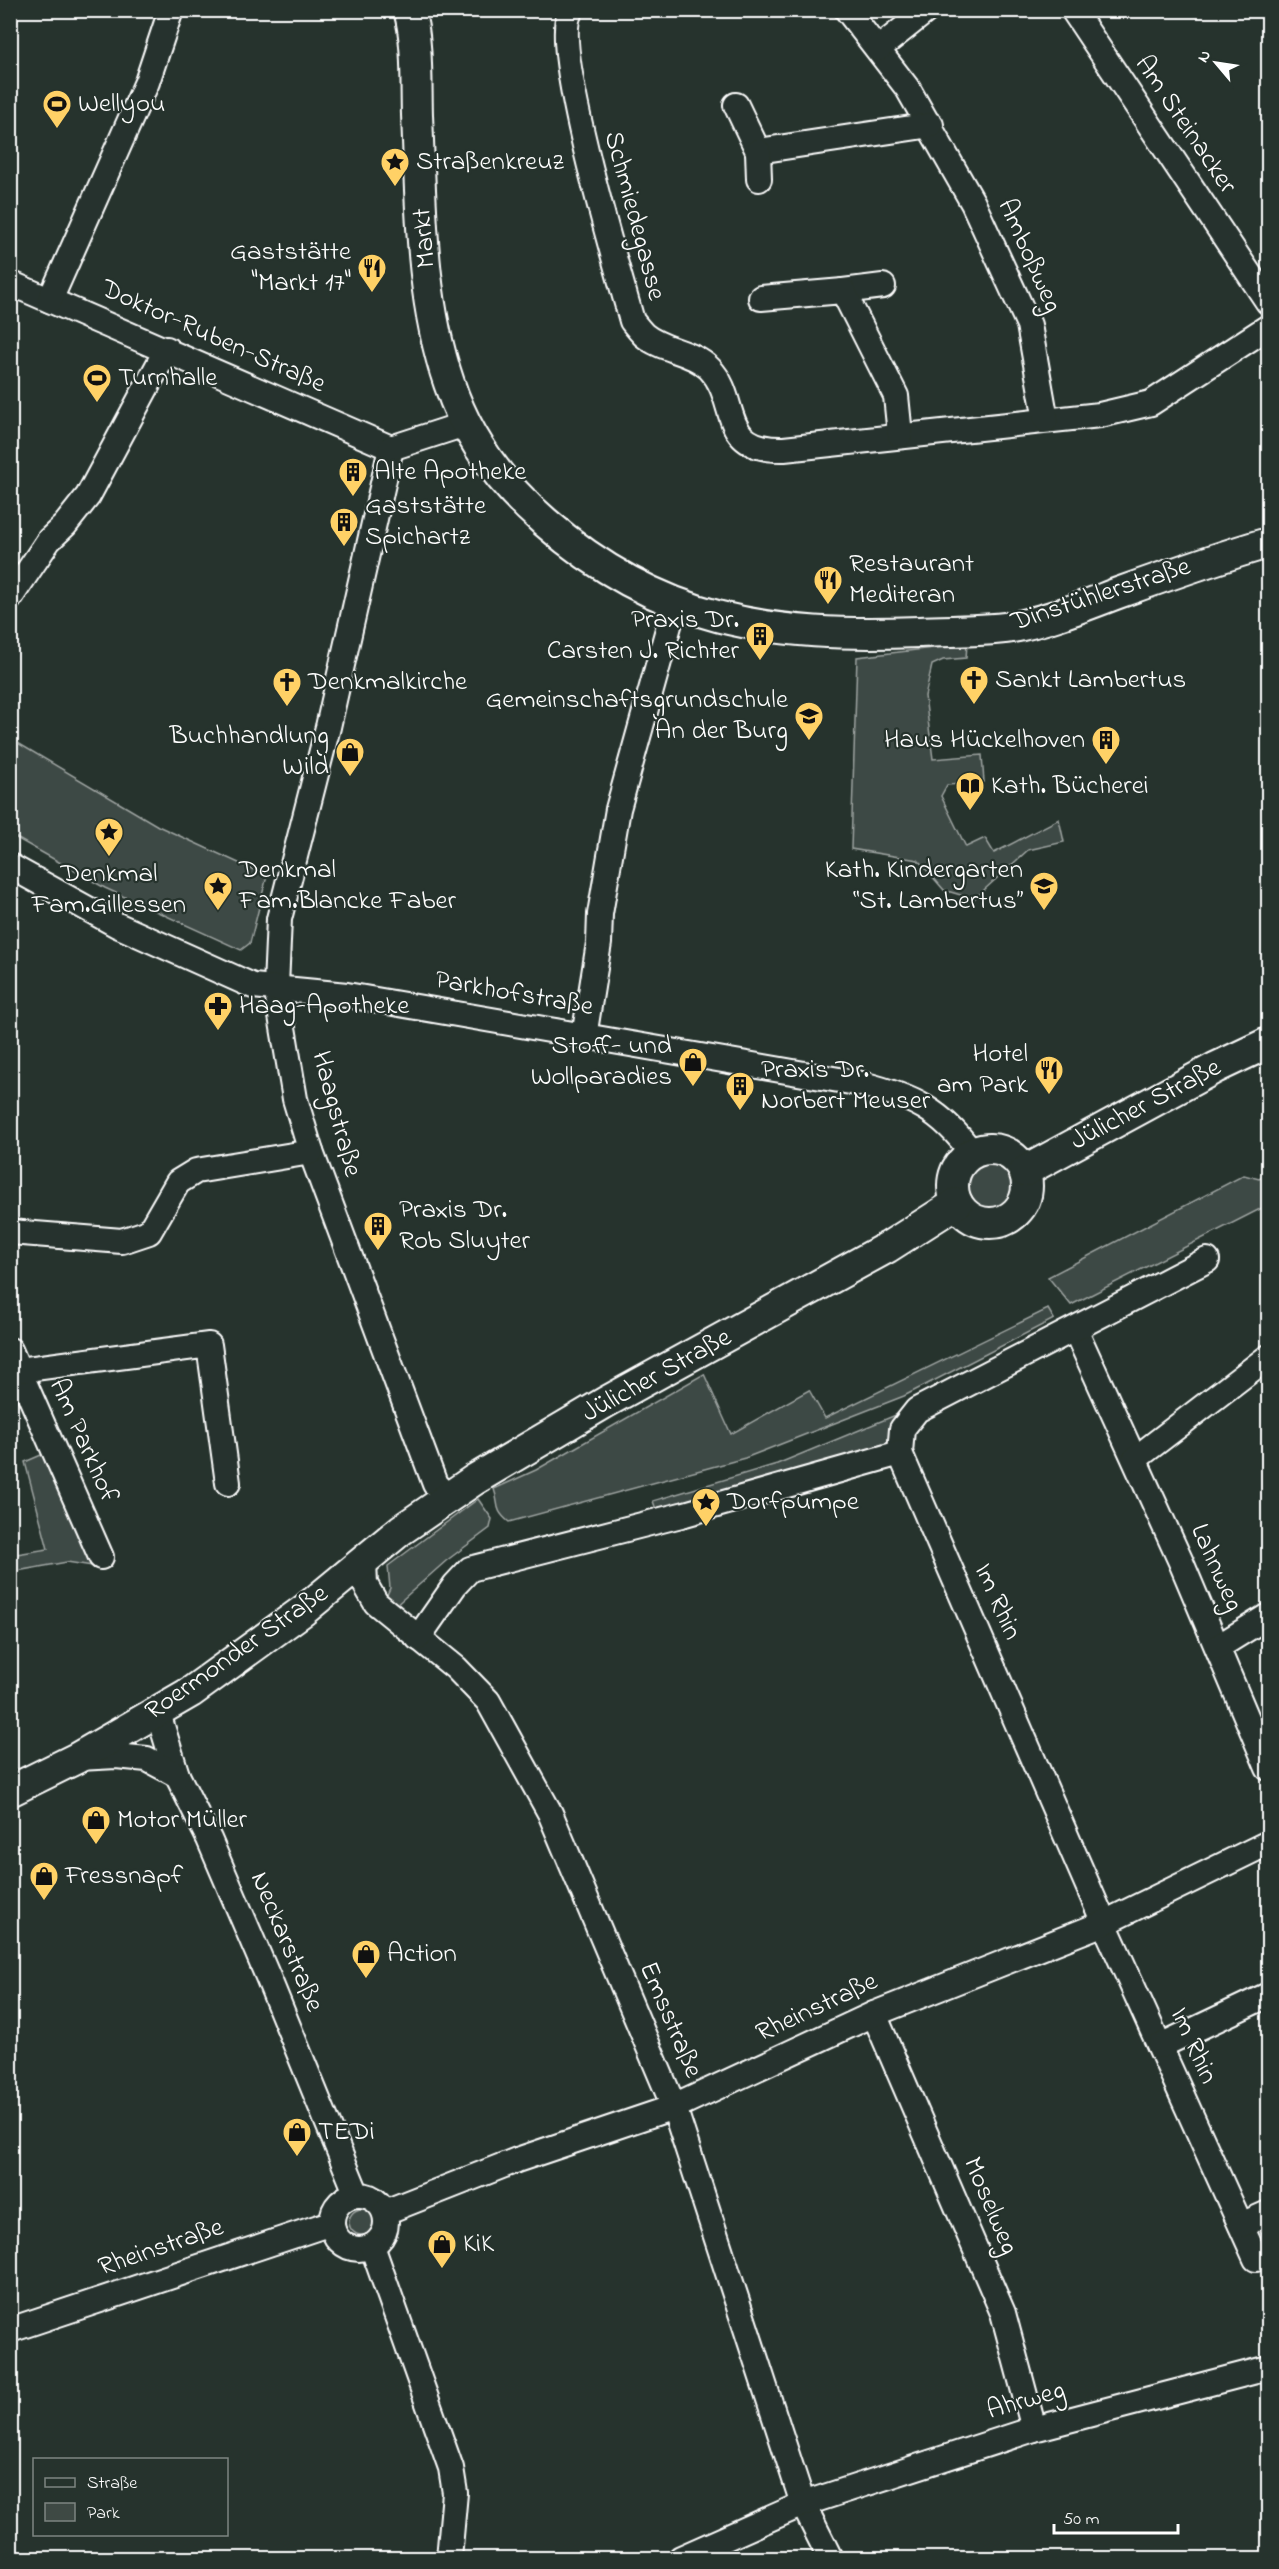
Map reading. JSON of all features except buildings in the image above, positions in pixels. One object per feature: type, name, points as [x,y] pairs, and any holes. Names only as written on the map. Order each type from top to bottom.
[{"type":"main road","name":"Markt","points":[[409,10],[429,288],[446,374],[465,424],[485,456]]},
{"type":"main road","name":"Dinstühlerstraße","points":[[485,456],[516,497],[567,542],[598,565],[640,589],[675,604],[737,621],[786,630],[899,632],[1020,625],[1085,605],[1219,557],[1269,543]]},
{"type":"main road","name":"Jülicher Straße","points":[[1025,1171],[1215,1068],[1269,1043]]},
{"type":"main road","points":[[994,1149],[1007,1152],[1025,1171],[1028,1185],[1026,1199],[1018,1212],[1007,1220],[992,1224],[978,1222],[965,1215],[957,1203],[953,1190],[954,1177],[960,1164],[972,1153],[994,1149]]},
{"type":"main road","name":"Jülicher Straße","points":[[364,1561],[401,1530],[449,1498],[606,1402],[888,1247],[957,1203]]},
{"type":"main road","name":"Roermonder Straße","points":[[10,1791],[77,1758],[191,1692],[304,1610],[364,1561]]},
{"type":"street","points":[[50,300],[147,82],[171,10]]},
{"type":"street","name":"Amboßweg","points":[[847,10],[878,49],[931,125],[973,203],[1029,325],[1046,420]]},
{"type":"street","points":[[878,49],[927,10]]},
{"type":"street","name":"Am Steinacker","points":[[1073,10],[1269,302]]},
{"type":"street","name":"Schmiedegasse","points":[[570,12],[566,29],[578,121],[632,321],[645,336],[709,368],[718,380],[735,429],[750,442],[773,449],[784,449],[1100,415],[1151,403],[1269,327]]},
{"type":"street","points":[[736,105],[758,151],[759,179]]},
{"type":"street","points":[[758,151],[931,125]]},
{"type":"street","name":"Doktor-Ruben-Straße","points":[[10,283],[167,349],[391,448]]},
{"type":"street","points":[[761,298],[883,286]]},
{"type":"street","points":[[843,291],[896,396],[900,435]]},
{"type":"street","points":[[10,598],[49,540],[65,525],[88,496],[167,349]]},
{"type":"street","points":[[391,448],[465,424]]},
{"type":"street","name":"Haagstraße","points":[[391,448],[328,727],[279,919],[276,986],[295,1099],[311,1152],[435,1484],[449,1498]]},
{"type":"street","points":[[585,1037],[599,943],[600,914],[618,809],[675,604]]},
{"type":"street","name":"Parkhofstraße","points":[[10,866],[79,906],[253,986],[276,986],[347,995],[890,1091],[930,1108],[958,1133],[972,1153]]},
{"type":"street","points":[[10,1232],[122,1241],[136,1239],[149,1232],[178,1182],[196,1171],[311,1152]]},
{"type":"street","points":[[418,1638],[455,1585],[470,1569],[685,1514],[900,1454],[902,1429],[917,1410],[1207,1260]]},
{"type":"street","name":"Lahnweg","points":[[1075,1329],[1135,1459],[1269,1768]]},
{"type":"street","points":[[15,1360],[209,1345],[228,1483]]},
{"type":"street","points":[[1135,1459],[1269,1356]]},
{"type":"street","name":"Am Parkhof","points":[[15,1360],[101,1557]]},
{"type":"street","name":"Im Rhin","points":[[900,1454],[1104,1923],[1256,2259]]},
{"type":"street","name":"Emsstraße","points":[[364,1561],[365,1584],[376,1603],[456,1668],[488,1701],[550,1813],[675,2107],[803,2504],[830,2559]]},
{"type":"street","points":[[1218,1647],[1269,1616]]},
{"type":"street","name":"Neckarstraße","points":[[158,1713],[177,1775],[209,1839],[357,2195]]},
{"type":"street","points":[[77,1758],[116,1756],[147,1759],[177,1775]]},
{"type":"street","name":"Rheinstraße","points":[[385,2212],[517,2160],[675,2107],[874,2013],[1104,1923],[1269,1843]]},
{"type":"street","points":[[1160,2046],[1269,1995]]},
{"type":"street","name":"Moselweg","points":[[874,2013],[1003,2313],[1034,2429]]},
{"type":"street","points":[[357,2195],[369,2196],[378,2202],[385,2212],[385,2231],[372,2246],[363,2249],[344,2244],[331,2223],[341,2202],[357,2195]]},
{"type":"street","points":[[1241,2225],[1269,2213]]},
{"type":"street","name":"Rheinstraße","points":[[10,2330],[331,2223]]},
{"type":"street","points":[[372,2246],[451,2468],[455,2493],[449,2559]]},
{"type":"street","name":"Ahrweg","points":[[681,2559],[803,2504],[1034,2429],[1269,2368]]},
{"type":"green space","points":[[967,644],[966,658],[943,660],[932,665],[925,696],[933,759],[982,755],[984,782],[947,785],[941,796],[966,847],[985,838],[994,853],[1059,819],[1064,842],[1028,850],[974,899],[944,890],[918,860],[851,849],[857,657]]},
{"type":"green space","points":[[11,739],[158,826],[267,876],[250,943],[241,950],[105,888],[11,835]]},
{"type":"green space","points":[[989,1162],[1005,1169],[1012,1185],[1005,1201],[989,1208],[973,1201],[966,1185],[973,1169]]},
{"type":"green space","points":[[1268,1174],[1268,1205],[1071,1305],[1048,1277],[1244,1175],[1259,1179]]},
{"type":"green space","points":[[1048,1309],[1054,1319],[904,1396],[745,1458],[509,1522],[499,1510],[494,1489],[536,1470],[704,1374],[731,1434],[809,1390],[825,1418]]},
{"type":"green space","points":[[908,1410],[886,1452],[657,1512],[653,1501],[777,1464]]},
{"type":"green space","points":[[48,1452],[99,1567],[67,1562],[11,1572],[11,1555],[48,1549],[25,1462]]},
{"type":"green space","points":[[478,1499],[492,1519],[490,1528],[446,1561],[394,1607],[386,1597],[390,1588],[388,1566]]},
{"type":"green space","points":[[362,2209],[371,2213],[375,2222],[371,2231],[362,2235],[353,2231],[349,2222],[353,2213]]},
{"type":"place","name":"Wellyou","points":[[57,130]]},
{"type":"place","name":"Straßenkreuz","points":[[395,188]]},
{"type":"place","name":"Gaststätte \"Markt 17\"","points":[[372,294]]},
{"type":"place","name":"Turnhalle","points":[[97,404]]},
{"type":"place","name":"Alte Apotheke","points":[[353,498]]},
{"type":"place","name":"Gaststätte Spichartz","points":[[344,548]]},
{"type":"place","name":"Restaurant Mediteran","points":[[828,606]]},
{"type":"place","name":"Praxis Dr. Carsten J. Richter","points":[[760,662]]},
{"type":"place","name":"Sankt Lambertus","points":[[974,706]]},
{"type":"place","name":"Denkmalkirche","points":[[287,708]]},
{"type":"place","name":"Gemeinschaftsgrundschule An der Burg","points":[[809,742]]},
{"type":"place","name":"Haus Hückelhoven","points":[[1106,766]]},
{"type":"place","name":"Buchhandlung Wild","points":[[350,778]]},
{"type":"place","name":"Kath. Bücherei","points":[[970,812]]},
{"type":"place","name":"Denkmal Fam.Gillessen","points":[[109,858]]},
{"type":"place","name":"Denkmal Fam.Blancke Faber","points":[[218,912]]},
{"type":"place","name":"Kath. Kindergarten “St. Lambertus”","points":[[1044,912]]},
{"type":"place","name":"Haag-Apotheke","points":[[218,1032]]},
{"type":"place","name":"Stoff- und Wollparadies","points":[[693,1088]]},
{"type":"place","name":"Hotel am Park","points":[[1049,1096]]},
{"type":"place","name":"Praxis Dr. Norbert Meuser","points":[[740,1112]]},
{"type":"place","name":"Praxis Dr. Rob Sluyter","points":[[378,1252]]},
{"type":"place","name":"Dorfpumpe","points":[[706,1528]]},
{"type":"place","name":"Motor Müller","points":[[96,1846]]},
{"type":"place","name":"Fressnapf","points":[[44,1902]]},
{"type":"place","name":"Action","points":[[366,1980]]},
{"type":"place","name":"TEDi","points":[[297,2158]]},
{"type":"place","name":"KiK","points":[[442,2270]]}]
